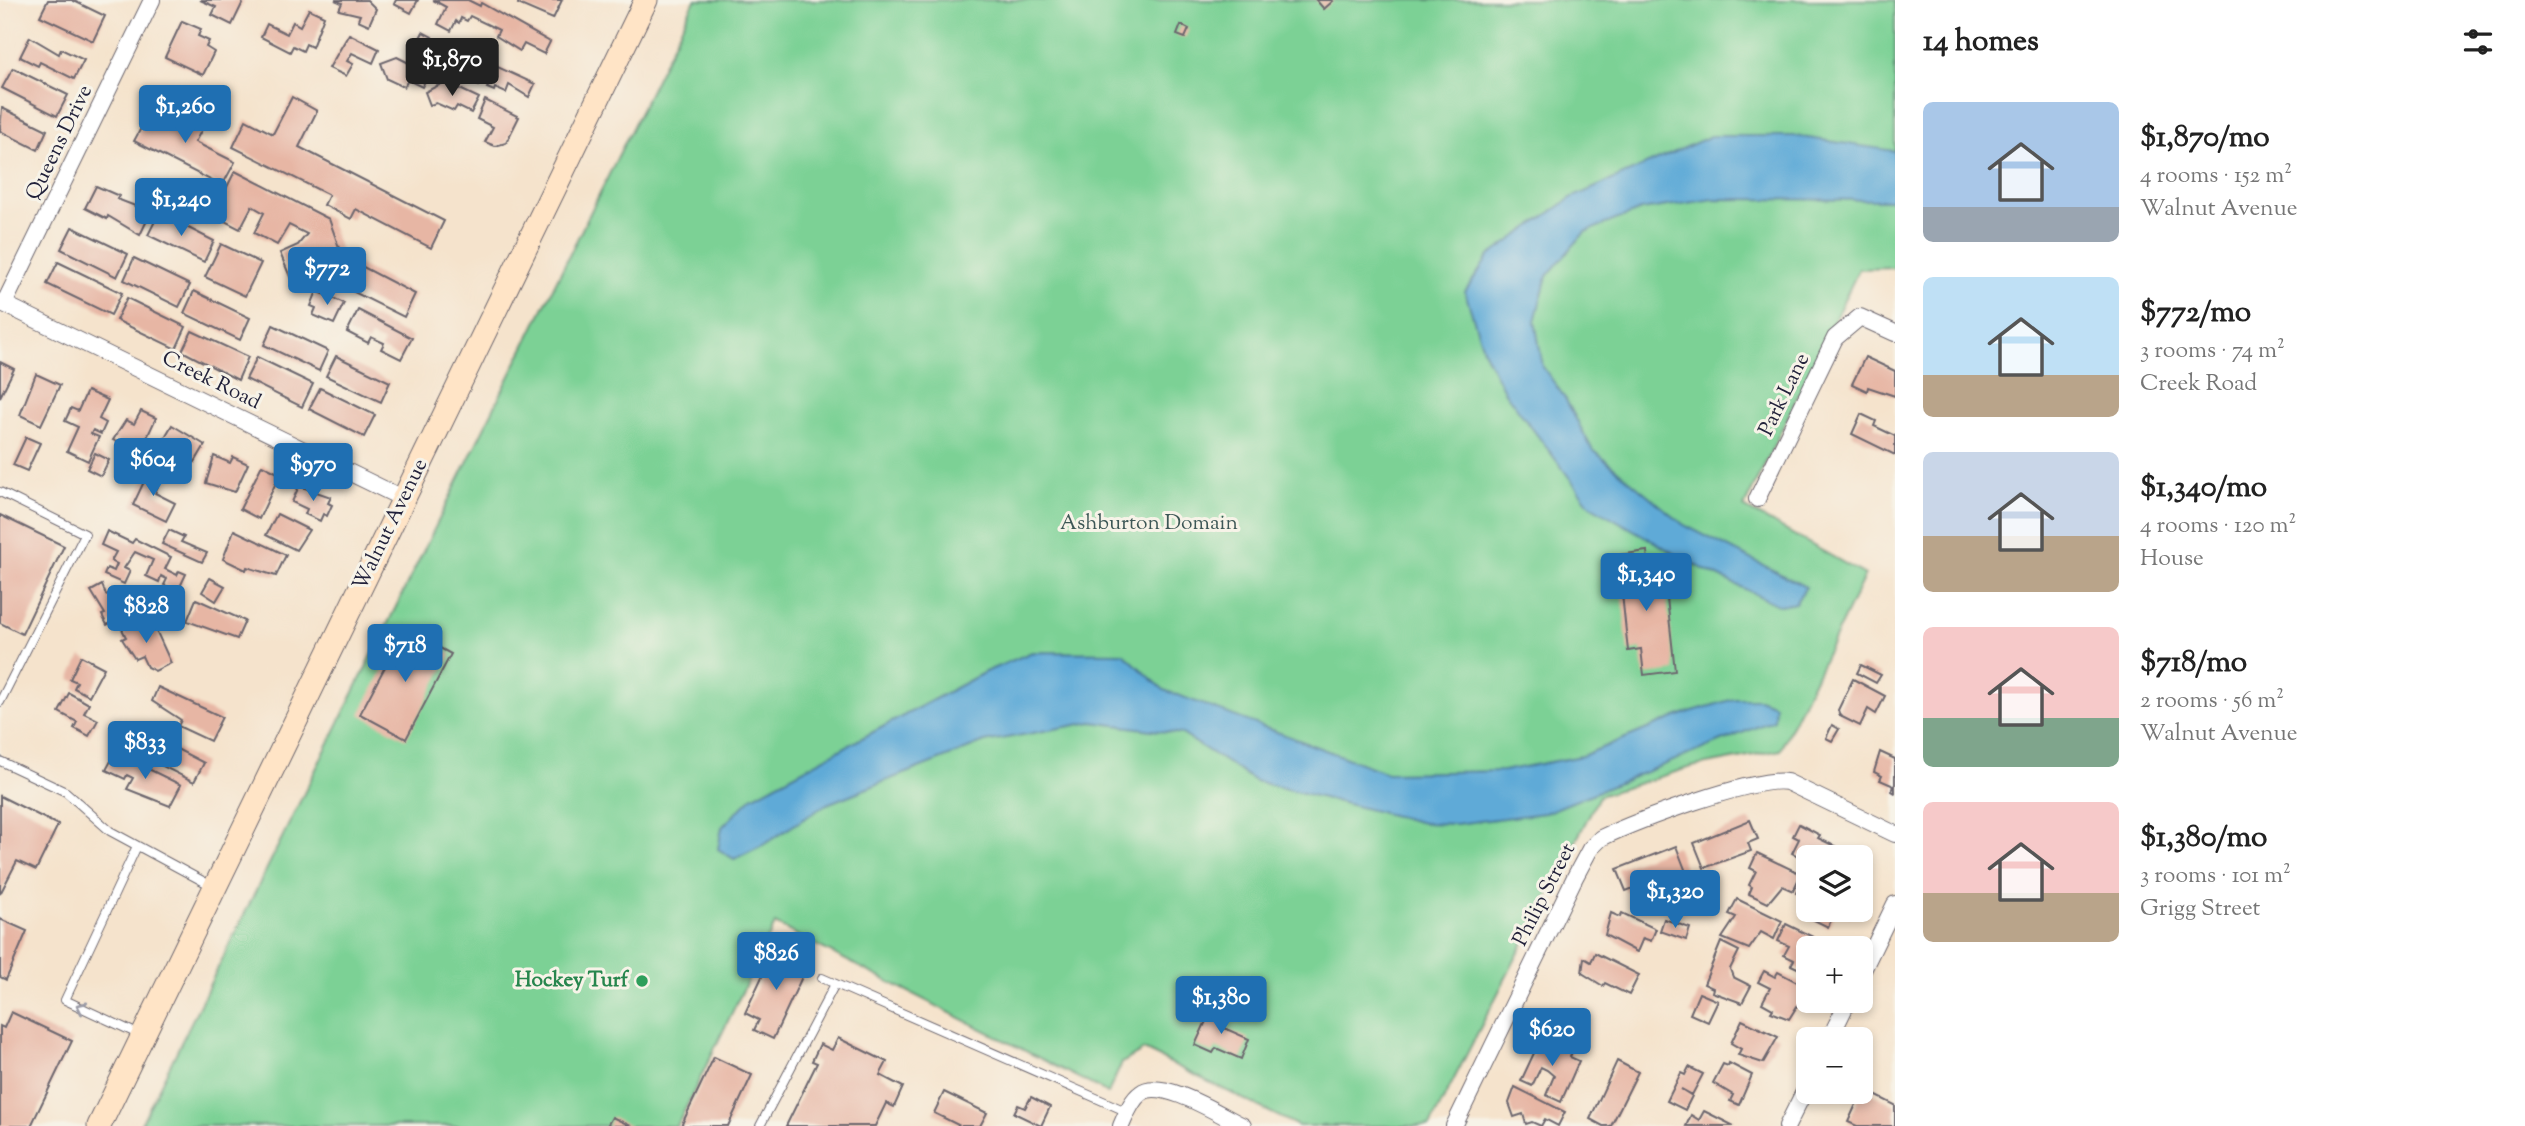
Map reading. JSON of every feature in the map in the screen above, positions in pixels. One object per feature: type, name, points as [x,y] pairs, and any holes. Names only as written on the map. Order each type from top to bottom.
[{"type":"main road","name":"Walnut Avenue","points":[[99,1126],[646,0]]},
{"type":"street","name":"Queens Drive","points":[[2,303],[152,0]]},
{"type":"street","name":"Creek Road","points":[[2,303],[404,499]]},
{"type":"street","name":"Park Lane","points":[[1757,499],[1835,338],[1860,317],[1895,333]]},
{"type":"street","name":"Philip Street","points":[[1454,1126],[1590,849],[1601,838],[1762,782],[1787,782],[1895,834]]},
{"type":"street","points":[[1873,949],[1895,904]]},
{"type":"street","points":[[1124,1119],[1139,1093],[1153,1087],[1171,1091],[1243,1126]]},
{"type":"street","points":[[1787,1126],[1798,1104]]},
{"type":"lane","points":[[0,492],[85,534],[0,702]]},
{"type":"lane","points":[[0,761],[66,792],[110,831],[215,888]]},
{"type":"lane","points":[[137,846],[65,1000],[143,1036]]},
{"type":"lane","points":[[822,978],[1124,1119]]},
{"type":"lane","points":[[760,1126],[835,984]]},
{"type":"green space","name":"Ashburton Domain","points":[[695,0],[1895,0],[1895,268],[1859,269],[1744,507],[1865,575],[1780,750],[1691,767],[1599,796],[1430,1126],[1298,1126],[1144,1050],[1122,1063],[1108,1093],[775,924],[677,1126],[140,1126]]},
{"type":"water","points":[[1711,136],[1795,136],[1895,151],[1895,200],[1714,199],[1641,210],[1585,232],[1547,276],[1535,321],[1543,367],[1565,398],[1592,449],[1684,525],[1806,587],[1795,603],[1780,606],[1693,564],[1590,505],[1504,391],[1484,352],[1465,292],[1489,256],[1571,198]]},
{"type":"water","points":[[1032,652],[1123,653],[1164,690],[1387,773],[1503,771],[1582,756],[1686,713],[1734,699],[1759,699],[1775,705],[1774,720],[1545,813],[1456,824],[1423,823],[1255,781],[1182,734],[1092,722],[985,742],[827,804],[763,845],[734,859],[718,849],[722,827],[752,797],[985,672]]},
{"type":"building","points":[[48,0],[72,0],[105,16],[93,41],[40,16]]},
{"type":"building","points":[[200,0],[244,0],[232,25],[212,15],[216,7]]},
{"type":"building","points":[[335,0],[367,0],[376,9],[369,25],[358,20],[360,15],[339,10],[342,3]]},
{"type":"building","points":[[396,0],[418,0],[411,13],[394,4]]},
{"type":"building","points":[[433,0],[468,0],[480,6],[481,3],[550,42],[544,54],[524,44],[520,51],[496,36],[499,30],[470,16],[467,21],[461,18],[459,23],[456,21],[451,31],[438,24],[446,7]]},
{"type":"building","points":[[519,0],[562,0],[553,19],[518,4]]},
{"type":"building","points":[[1316,0],[1332,0],[1333,1],[1324,9]]},
{"type":"building","points":[[309,9],[324,16],[312,47],[306,44],[303,51],[293,46],[290,52],[261,37],[267,24],[287,34],[293,22],[300,26]]},
{"type":"building","points":[[182,21],[201,29],[198,36],[209,41],[206,47],[214,52],[203,75],[165,57]]},
{"type":"building","points":[[1181,25],[1189,29],[1185,38],[1177,35]]},
{"type":"building","points":[[423,32],[432,37],[430,41],[457,54],[451,66],[426,53],[428,49],[417,44]]},
{"type":"building","points":[[349,34],[379,49],[373,63],[352,53],[347,61],[353,64],[346,76],[329,68]]},
{"type":"building","points":[[30,37],[59,54],[61,49],[84,60],[74,79],[40,62],[38,66],[20,57]]},
{"type":"building","points":[[397,57],[429,73],[422,87],[408,80],[404,87],[387,79],[381,63]]},
{"type":"building","points":[[458,61],[485,74],[489,63],[535,84],[529,97],[509,85],[506,93],[495,88],[494,91],[487,88],[490,83],[482,80],[479,86],[452,74]]},
{"type":"building","points":[[13,68],[68,95],[57,116],[2,88]]},
{"type":"building","points":[[445,82],[479,98],[471,113],[457,106],[454,111],[436,103],[430,105],[425,92]]},
{"type":"building","points":[[292,97],[317,111],[299,147],[444,221],[431,248],[356,209],[351,219],[324,205],[329,195],[233,147],[246,120],[273,134]]},
{"type":"building","points":[[485,100],[519,117],[506,143],[495,146],[485,142],[493,127],[477,119]]},
{"type":"building","points":[[183,105],[208,118],[195,142],[235,162],[222,186],[134,141],[147,117],[171,129]]},
{"type":"building","points":[[2,108],[47,130],[38,150],[0,131]]},
{"type":"building","points":[[235,171],[329,219],[342,256],[415,294],[404,317],[320,275],[293,284],[280,253],[298,245],[307,234],[289,225],[277,245],[254,233],[264,213],[252,206],[240,229],[213,215]]},
{"type":"building","points":[[96,186],[119,196],[117,199],[151,212],[140,235],[108,216],[107,219],[85,208]]},
{"type":"building","points":[[159,213],[214,241],[204,262],[148,235]]},
{"type":"building","points":[[72,227],[128,254],[117,277],[61,249]]},
{"type":"building","points":[[221,244],[261,263],[245,296],[205,277]]},
{"type":"building","points":[[134,258],[190,285],[179,307],[124,280]]},
{"type":"building","points":[[58,262],[122,293],[111,315],[47,284]]},
{"type":"building","points":[[194,291],[250,318],[240,340],[184,313]]},
{"type":"building","points":[[317,291],[344,303],[334,324],[313,315],[316,308],[311,306]]},
{"type":"building","points":[[127,298],[186,327],[176,349],[116,320]]},
{"type":"building","points":[[358,310],[412,338],[401,359],[381,349],[384,343],[371,337],[368,343],[347,332]]},
{"type":"building","points":[[273,325],[328,351],[319,371],[264,345]]},
{"type":"building","points":[[192,331],[248,357],[238,380],[182,351]]},
{"type":"building","points":[[336,356],[390,382],[381,402],[326,376]]},
{"type":"building","points":[[257,357],[313,384],[302,407],[246,379]]},
{"type":"building","points":[[1865,357],[1895,371],[1895,396],[1868,387],[1867,391],[1852,384]]},
{"type":"building","points":[[0,362],[14,369],[0,397]]},
{"type":"building","points":[[36,374],[60,385],[41,425],[20,415]]},
{"type":"building","points":[[320,388],[375,415],[364,437],[309,409]]},
{"type":"building","points":[[87,391],[108,400],[99,419],[106,423],[101,434],[93,430],[91,434],[99,437],[88,461],[67,451],[78,427],[65,421],[71,408],[78,411]]},
{"type":"building","points":[[141,411],[156,418],[136,461],[124,455],[128,447],[113,440],[126,420],[134,424]]},
{"type":"building","points":[[1861,414],[1876,421],[1874,426],[1895,436],[1895,455],[1852,434]]},
{"type":"building","points":[[172,425],[205,445],[195,462],[185,456],[181,462],[158,449]]},
{"type":"building","points":[[26,437],[40,443],[27,471],[13,465]]},
{"type":"building","points":[[95,453],[109,460],[101,476],[87,469]]},
{"type":"building","points":[[214,456],[230,463],[233,457],[248,464],[235,492],[206,483]]},
{"type":"building","points":[[262,465],[280,474],[259,519],[240,509]]},
{"type":"building","points":[[149,471],[162,477],[155,493],[175,503],[166,521],[133,505]]},
{"type":"building","points":[[299,486],[331,497],[328,503],[332,505],[327,516],[323,514],[320,521],[305,514],[307,509],[292,502]]},
{"type":"building","points":[[277,514],[309,530],[296,550],[266,535]]},
{"type":"building","points":[[0,515],[64,546],[22,634],[0,623]]},
{"type":"building","points":[[169,530],[184,537],[181,542],[207,553],[202,562],[162,544]]},
{"type":"building","points":[[234,530],[286,555],[276,576],[247,567],[246,570],[223,559]]},
{"type":"building","points":[[107,531],[132,543],[135,539],[171,557],[165,569],[177,575],[179,571],[186,574],[178,591],[164,585],[167,579],[161,576],[159,582],[146,576],[153,560],[135,552],[124,568],[130,571],[124,584],[104,575],[107,568],[114,571],[117,564],[111,561],[116,552],[101,545]]},
{"type":"building","points":[[1647,551],[1649,573],[1664,571],[1675,671],[1644,675],[1641,649],[1628,651],[1618,555]]},
{"type":"building","points":[[210,578],[225,586],[216,601],[202,592]]},
{"type":"building","points":[[102,585],[106,595],[114,592],[118,602],[125,599],[132,613],[107,625],[102,615],[105,614],[91,591]]},
{"type":"building","points":[[196,599],[245,621],[237,639],[187,621]]},
{"type":"building","points":[[149,617],[153,625],[142,631],[144,635],[156,630],[171,663],[155,671],[147,667],[142,656],[135,659],[122,639],[126,637],[122,629]]},
{"type":"building","points":[[405,629],[451,654],[406,739],[360,714]]},
{"type":"building","points":[[81,656],[104,668],[89,696],[74,688],[77,682],[70,679]]},
{"type":"building","points":[[1861,665],[1881,675],[1876,683],[1857,673]]},
{"type":"building","points":[[1853,679],[1885,696],[1876,714],[1868,709],[1860,726],[1840,716],[1838,710]]},
{"type":"building","points":[[158,687],[222,717],[210,741],[178,726],[181,720],[152,701]]},
{"type":"building","points":[[69,693],[89,704],[84,713],[98,720],[89,736],[74,728],[77,722],[59,712]]},
{"type":"building","points":[[1832,725],[1839,729],[1832,741],[1826,738]]},
{"type":"building","points":[[133,728],[176,753],[177,749],[204,763],[194,782],[129,749],[134,739],[129,736]]},
{"type":"building","points":[[1880,752],[1895,759],[1895,793],[1892,791],[1894,786],[1880,780],[1882,776],[1874,772]]},
{"type":"building","points":[[122,756],[181,785],[170,806],[127,789],[133,778],[127,775],[125,779],[106,770],[112,759],[118,762]]},
{"type":"building","points":[[0,796],[58,825],[36,870],[17,861],[0,894]]},
{"type":"building","points":[[1750,820],[1758,839],[1748,843],[1751,851],[1704,868],[1694,843]]},
{"type":"building","points":[[1799,824],[1832,845],[1796,845],[1799,839],[1793,836]]},
{"type":"building","points":[[1676,846],[1686,872],[1670,878],[1674,888],[1660,893],[1658,888],[1639,893],[1636,887],[1626,891],[1617,869]]},
{"type":"building","points":[[1757,853],[1796,872],[1796,885],[1793,891],[1782,886],[1768,903],[1749,894],[1752,887],[1749,885],[1756,871],[1750,868]]},
{"type":"building","points":[[1737,899],[1782,921],[1774,939],[1761,932],[1749,949],[1722,938],[1736,917],[1729,914]]},
{"type":"building","points":[[1611,913],[1620,917],[1622,913],[1656,929],[1651,941],[1643,938],[1637,952],[1605,935]]},
{"type":"building","points":[[0,919],[27,931],[6,980],[0,977]]},
{"type":"building","points":[[1664,919],[1690,928],[1686,940],[1660,931]]},
{"type":"building","points":[[1818,922],[1830,922],[1828,927]]},
{"type":"building","points":[[1786,924],[1811,936],[1796,936],[1796,967],[1791,965],[1794,960],[1784,955],[1789,946],[1778,941]]},
{"type":"building","points":[[1721,942],[1739,951],[1730,969],[1733,977],[1751,986],[1742,1003],[1712,992],[1713,988],[1704,984]]},
{"type":"building","points":[[775,949],[808,964],[773,1039],[754,1030],[759,1020],[745,1013]]},
{"type":"building","points":[[1595,953],[1639,975],[1629,995],[1605,983],[1603,986],[1582,973],[1584,958],[1591,962]]},
{"type":"building","points":[[1764,971],[1775,977],[1778,972],[1796,981],[1796,1008],[1789,1019],[1771,1012],[1773,1009],[1762,1003],[1770,988],[1758,982]]},
{"type":"building","points":[[1699,993],[1718,1001],[1708,1022],[1690,1014]]},
{"type":"building","points":[[1212,1008],[1230,1016],[1224,1028],[1249,1039],[1241,1059],[1216,1048],[1213,1053],[1195,1045]]},
{"type":"building","points":[[11,1012],[72,1041],[31,1126],[0,1126],[0,1026],[4,1028]]},
{"type":"building","points":[[1742,1020],[1778,1037],[1763,1063],[1738,1055],[1741,1049],[1731,1043]]},
{"type":"building","points":[[838,1038],[887,1062],[880,1075],[903,1087],[894,1107],[886,1103],[875,1126],[786,1126],[817,1063],[812,1061],[820,1044],[832,1050]]},
{"type":"building","points":[[1541,1038],[1572,1052],[1570,1057],[1579,1061],[1561,1102],[1546,1095],[1554,1076],[1547,1070],[1541,1067],[1532,1086],[1521,1081]]},
{"type":"building","points":[[714,1057],[752,1075],[728,1126],[681,1126]]},
{"type":"building","points":[[1617,1061],[1638,1072],[1611,1126],[1603,1126],[1590,1119]]},
{"type":"building","points":[[1729,1063],[1752,1075],[1739,1105],[1730,1101],[1733,1095],[1713,1083],[1723,1064],[1728,1066]]},
{"type":"building","points":[[1689,1067],[1703,1074],[1692,1095],[1681,1089],[1692,1096],[1685,1110],[1667,1101],[1681,1073],[1685,1075]]},
{"type":"building","points":[[1515,1087],[1565,1112],[1558,1126],[1545,1119],[1541,1126],[1532,1122],[1526,1124],[1523,1114],[1514,1117],[1509,1103]]},
{"type":"building","points":[[944,1092],[987,1113],[980,1126],[960,1126],[934,1113]]},
{"type":"building","points":[[1873,1094],[1895,1105],[1895,1126],[1857,1126],[1848,1122],[1856,1104],[1873,1104]]},
{"type":"building","points":[[1031,1097],[1050,1107],[1041,1126],[1014,1113],[1018,1105],[1025,1108]]},
{"type":"building","points":[[1704,1111],[1734,1126],[1686,1126],[1691,1115],[1699,1120]]},
{"type":"building","points":[[612,1117],[631,1126],[607,1126]]},
{"type":"place","name":"Hockey Turf","points":[[642,981]]}]
